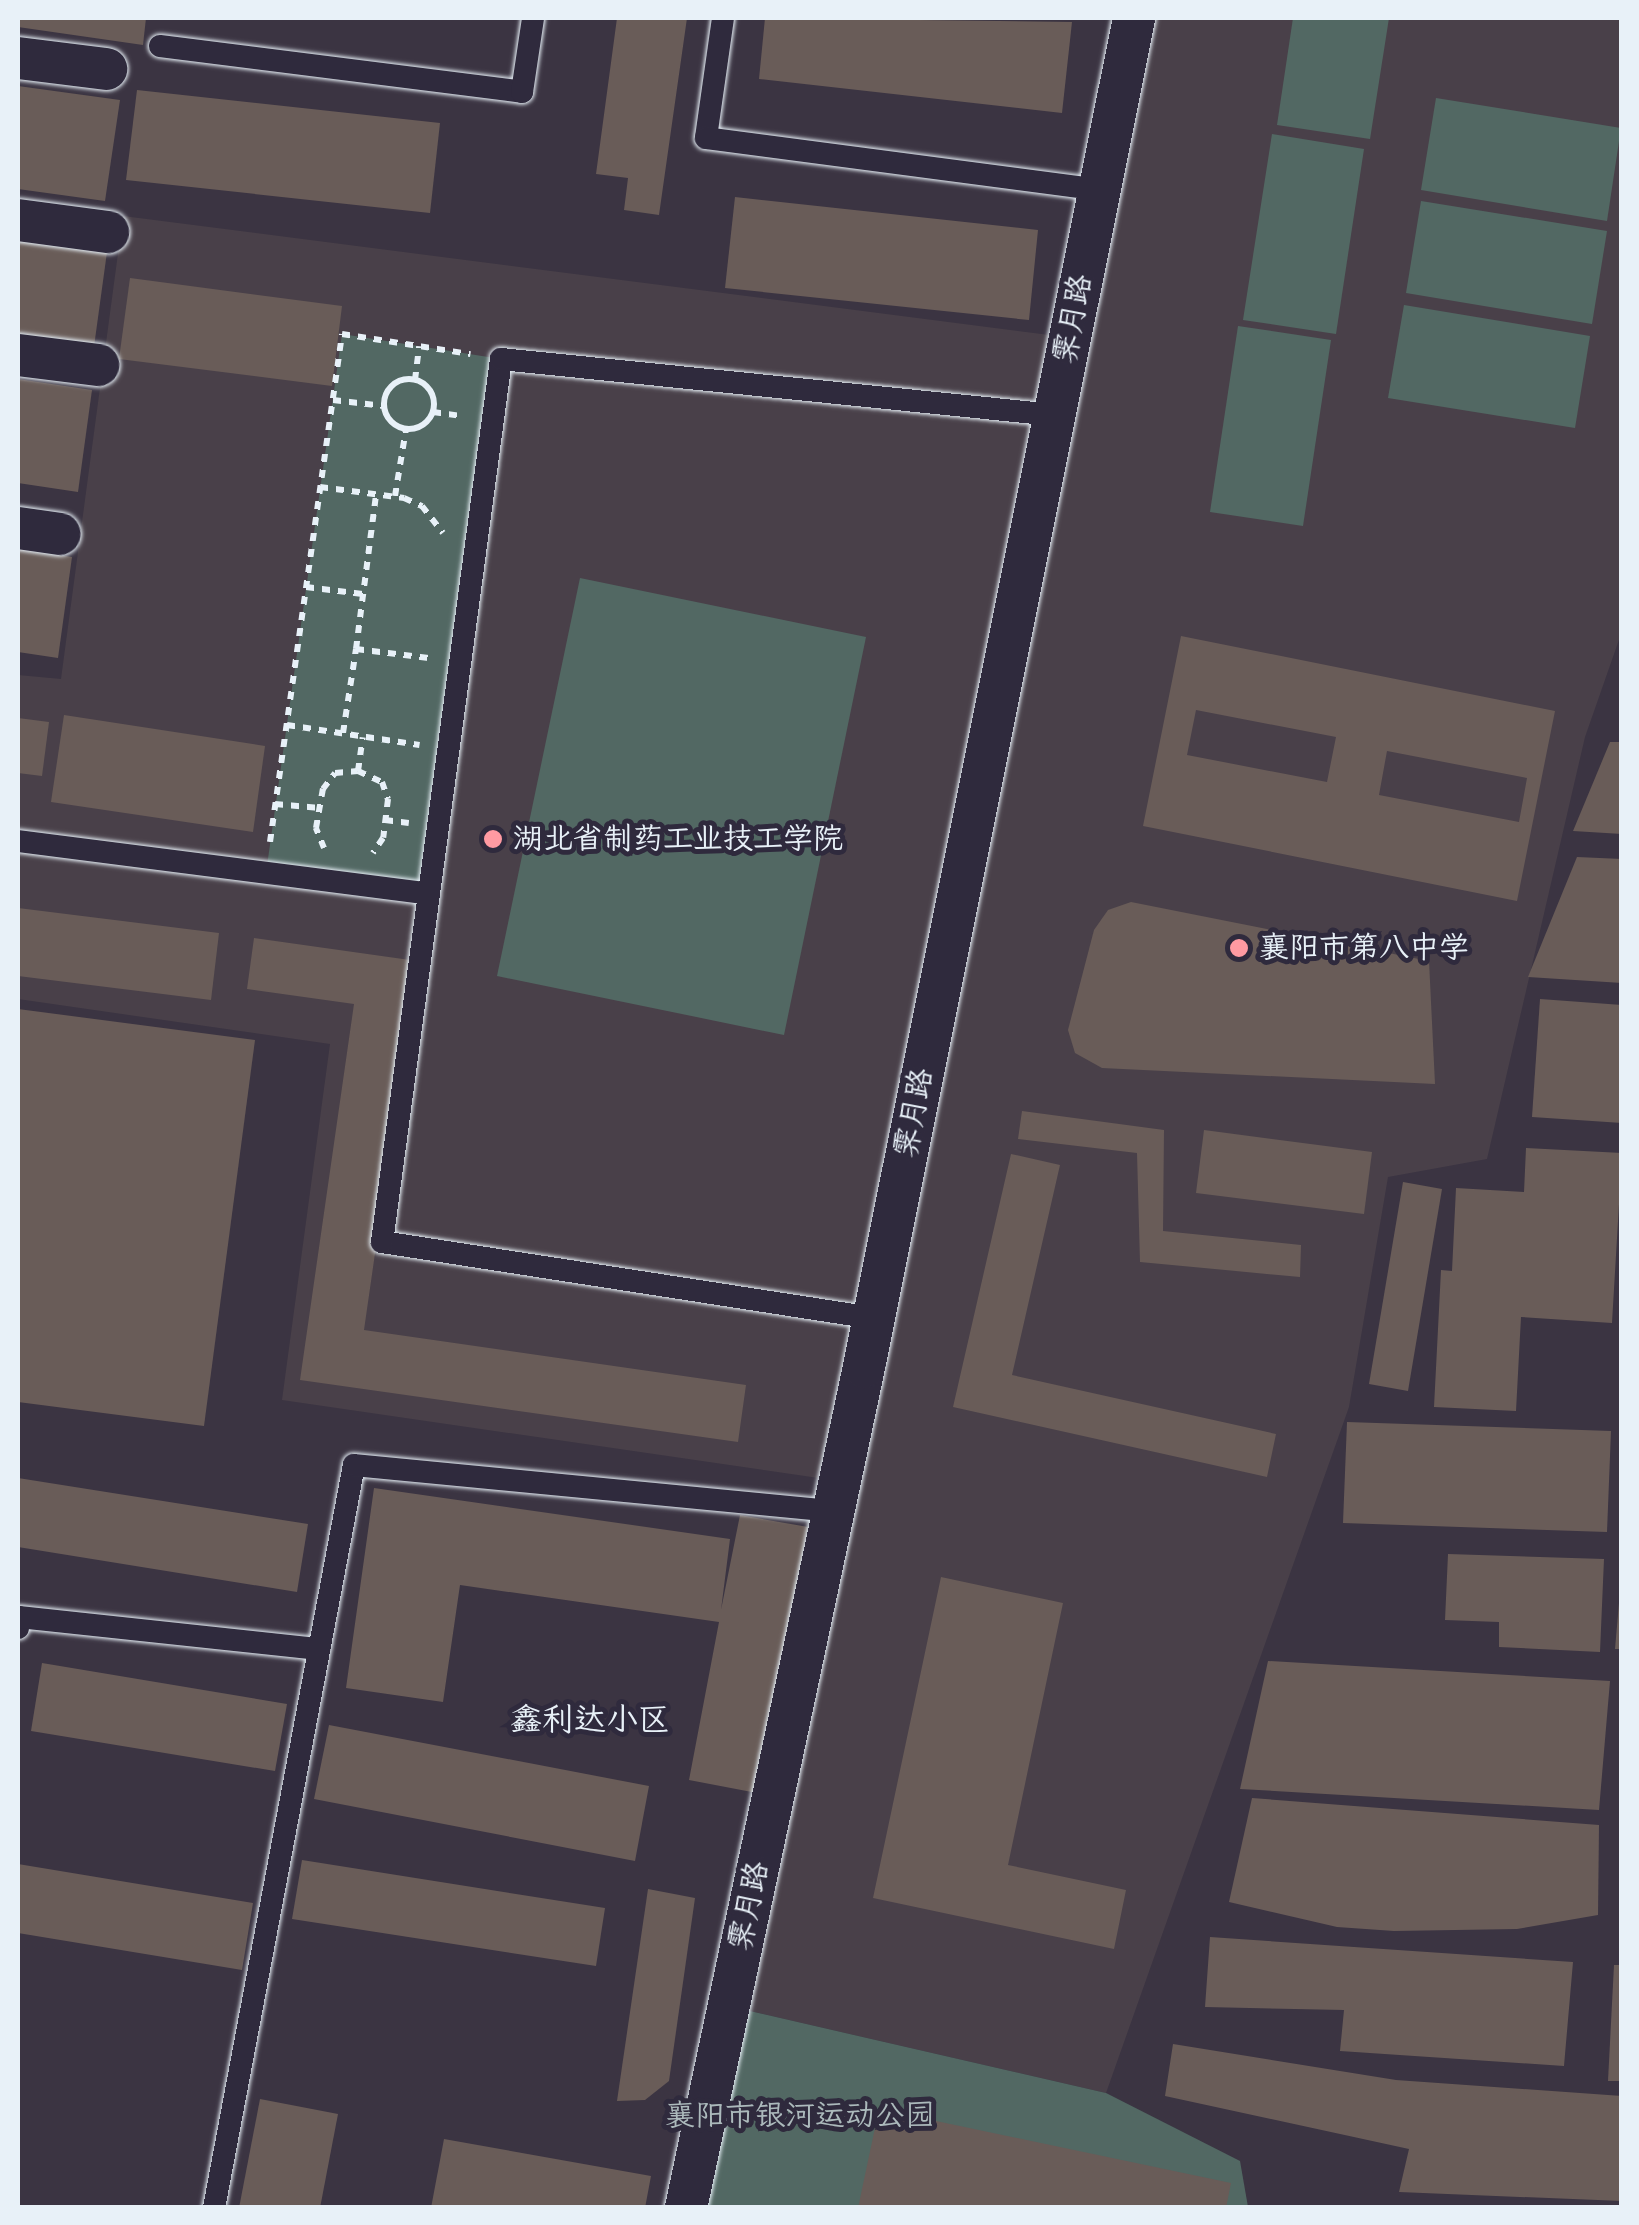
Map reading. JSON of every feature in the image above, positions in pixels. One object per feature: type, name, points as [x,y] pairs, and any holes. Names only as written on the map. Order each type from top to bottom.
[{"type":"street","name":"霁月路","points":[[686,2208],[873,1318],[1134,18]]},
{"type":"street","points":[[18,58],[106,70]]},
{"type":"street","points":[[18,220],[108,232]]},
{"type":"street","points":[[18,355],[98,365]]},
{"type":"street","points":[[18,528],[60,534]]},
{"type":"lane","points":[[160,46],[522,92],[532,18]]},
{"type":"lane","points":[[723,18],[706,138],[1099,190]]},
{"type":"lane","points":[[873,1318],[382,1242],[501,359],[1054,415]]},
{"type":"lane","points":[[18,841],[429,894]]},
{"type":"lane","points":[[214,2208],[354,1465],[833,1511]]},
{"type":"lane","points":[[18,1628],[19,1617],[320,1649]]},
{"type":"path","points":[[266,872],[342,334],[501,359]]},
{"type":"path","points":[[416,380],[419,346]]},
{"type":"path","points":[[416,380],[433,395],[433,412],[422,425],[406,429],[391,421],[384,406],[393,384],[416,380]]},
{"type":"path","points":[[333,400],[384,406]]},
{"type":"path","points":[[395,496],[406,429]]},
{"type":"path","points":[[320,487],[395,496],[422,506],[444,534],[446,550]]},
{"type":"path","points":[[344,733],[376,494]]},
{"type":"path","points":[[306,587],[363,594]]},
{"type":"path","points":[[356,649],[433,658],[436,640]]},
{"type":"path","points":[[287,725],[448,749]]},
{"type":"path","points":[[358,771],[363,737]]},
{"type":"path","points":[[335,853],[323,847],[316,828],[320,808],[335,774],[358,771],[382,782],[388,799],[383,838],[375,852],[361,856]]},
{"type":"path","points":[[275,804],[320,808]]},
{"type":"shaded area","points":[[1118,18],[1621,18],[1621,634],[1585,737],[1487,1159],[1388,1177],[1349,1407],[1106,2093],[728,2006],[839,1481],[282,1400],[330,1044],[18,999],[18,675],[61,679],[123,216],[1057,336]]},
{"type":"green space","points":[[1293,18],[1389,18],[1370,139],[1277,125]]},
{"type":"green space","points":[[1436,98],[1621,128],[1607,221],[1421,190]]},
{"type":"green space","points":[[1272,134],[1364,149],[1336,334],[1243,320]]},
{"type":"green space","points":[[1421,201],[1607,231],[1592,324],[1406,293]]},
{"type":"green space","points":[[1404,305],[1590,336],[1575,428],[1388,398]]},
{"type":"green space","points":[[1238,326],[1331,340],[1303,526],[1210,512]]},
{"type":"green space","points":[[342,334],[501,359],[429,894],[266,873]]},
{"type":"green space","points":[[580,578],[866,637],[784,1035],[497,976]]},
{"type":"green space","name":"襄阳市银河运动公园","points":[[728,2006],[1106,2093],[1240,2161],[1248,2207],[686,2208]]},
{"type":"building","points":[[18,18],[146,18],[143,45],[18,27]]},
{"type":"building","points":[[617,18],[687,18],[659,215],[624,210],[628,178],[596,174]]},
{"type":"building","points":[[765,18],[1072,22],[1062,113],[759,79]]},
{"type":"building","points":[[18,86],[120,100],[105,201],[18,189]]},
{"type":"building","points":[[137,90],[440,123],[430,213],[126,180]]},
{"type":"building","points":[[735,197],[1038,230],[1029,320],[725,288]]},
{"type":"building","points":[[18,239],[107,252],[93,354],[18,343]]},
{"type":"building","points":[[130,278],[342,306],[332,386],[119,359]]},
{"type":"building","points":[[18,379],[92,390],[78,492],[18,483]]},
{"type":"building","points":[[18,549],[72,557],[58,658],[18,652]]},
{"type":"building","points":[[1181,636],[1555,711],[1517,901],[1143,826]],"holes":[[[1196,710],[1336,737],[1327,782],[1187,755]],[[1387,751],[1527,778],[1519,822],[1379,795]]]},
{"type":"building","points":[[64,715],[265,746],[253,832],[51,802]]},
{"type":"building","points":[[18,718],[49,722],[42,776],[18,773]]},
{"type":"building","points":[[1610,742],[1622,742],[1622,834],[1573,831]]},
{"type":"building","points":[[1577,857],[1622,859],[1622,983],[1528,977]]},
{"type":"building","points":[[1131,902],[1429,961],[1435,1084],[1102,1068],[1075,1053],[1068,1030],[1094,930],[1108,910]]},
{"type":"building","points":[[18,908],[219,933],[211,1000],[18,976]]},
{"type":"building","points":[[254,938],[417,961],[364,1330],[746,1385],[738,1442],[300,1380],[354,1004],[247,989]]},
{"type":"building","points":[[1540,999],[1622,1005],[1622,1123],[1532,1117]]},
{"type":"building","points":[[18,1009],[255,1040],[204,1426],[18,1402]]},
{"type":"building","points":[[1022,1111],[1164,1130],[1163,1231],[1301,1245],[1300,1277],[1140,1262],[1137,1153],[1018,1139]]},
{"type":"building","points":[[1204,1130],[1372,1152],[1364,1214],[1196,1193]]},
{"type":"building","points":[[1526,1148],[1622,1153],[1612,1323],[1521,1317],[1516,1411],[1434,1407],[1441,1270],[1452,1271],[1456,1188],[1524,1192]]},
{"type":"building","points":[[1011,1154],[1060,1165],[1012,1375],[1276,1434],[1267,1477],[953,1407]]},
{"type":"building","points":[[1403,1182],[1442,1189],[1408,1391],[1369,1384]]},
{"type":"building","points":[[1347,1422],[1611,1431],[1607,1532],[1343,1523]]},
{"type":"building","points":[[18,1478],[308,1524],[297,1592],[18,1547]]},
{"type":"building","points":[[374,1488],[730,1539],[721,1610],[740,1515],[808,1527],[757,1793],[689,1780],[719,1622],[460,1585],[443,1702],[346,1688]]},
{"type":"building","points":[[1448,1554],[1604,1559],[1600,1652],[1499,1647],[1499,1622],[1445,1620]]},
{"type":"building","points":[[941,1577],[1063,1603],[1008,1865],[1126,1890],[1114,1949],[873,1898]]},
{"type":"building","points":[[1619,1603],[1622,1649],[1615,1649]]},
{"type":"building","points":[[1268,1661],[1610,1681],[1599,1810],[1240,1789]]},
{"type":"building","points":[[42,1663],[287,1704],[275,1771],[31,1731]]},
{"type":"building","points":[[329,1725],[649,1786],[635,1861],[314,1799]]},
{"type":"building","points":[[1252,1798],[1599,1825],[1598,1915],[1517,1929],[1394,1931],[1337,1927],[1229,1902]]},
{"type":"building","points":[[302,1860],[605,1908],[596,1966],[292,1919]]},
{"type":"building","points":[[18,1864],[253,1903],[242,1970],[18,1933]]},
{"type":"building","points":[[648,1889],[695,1898],[669,2081],[645,2100],[617,2101]]},
{"type":"building","points":[[1210,1937],[1573,1962],[1564,2066],[1340,2051],[1344,2010],[1205,2007]]},
{"type":"building","points":[[1614,1965],[1622,1965],[1622,2081],[1608,2081]]},
{"type":"building","points":[[1173,2044],[1396,2080],[1622,2096],[1622,2201],[1399,2192],[1409,2149],[1165,2096]]},
{"type":"building","points":[[260,2099],[338,2114],[320,2208],[239,2208]]},
{"type":"building","points":[[879,2109],[1231,2183],[1226,2208],[858,2208]]},
{"type":"building","points":[[444,2139],[651,2176],[645,2208],[431,2208]]},
{"type":"place","name":"湖北省制药工业技工学院","points":[[493,839]]},
{"type":"place","name":"襄阳市第八中学","points":[[1239,948]]},
{"type":"district","name":"鑫利达小区","points":[[590,1720]]}]
